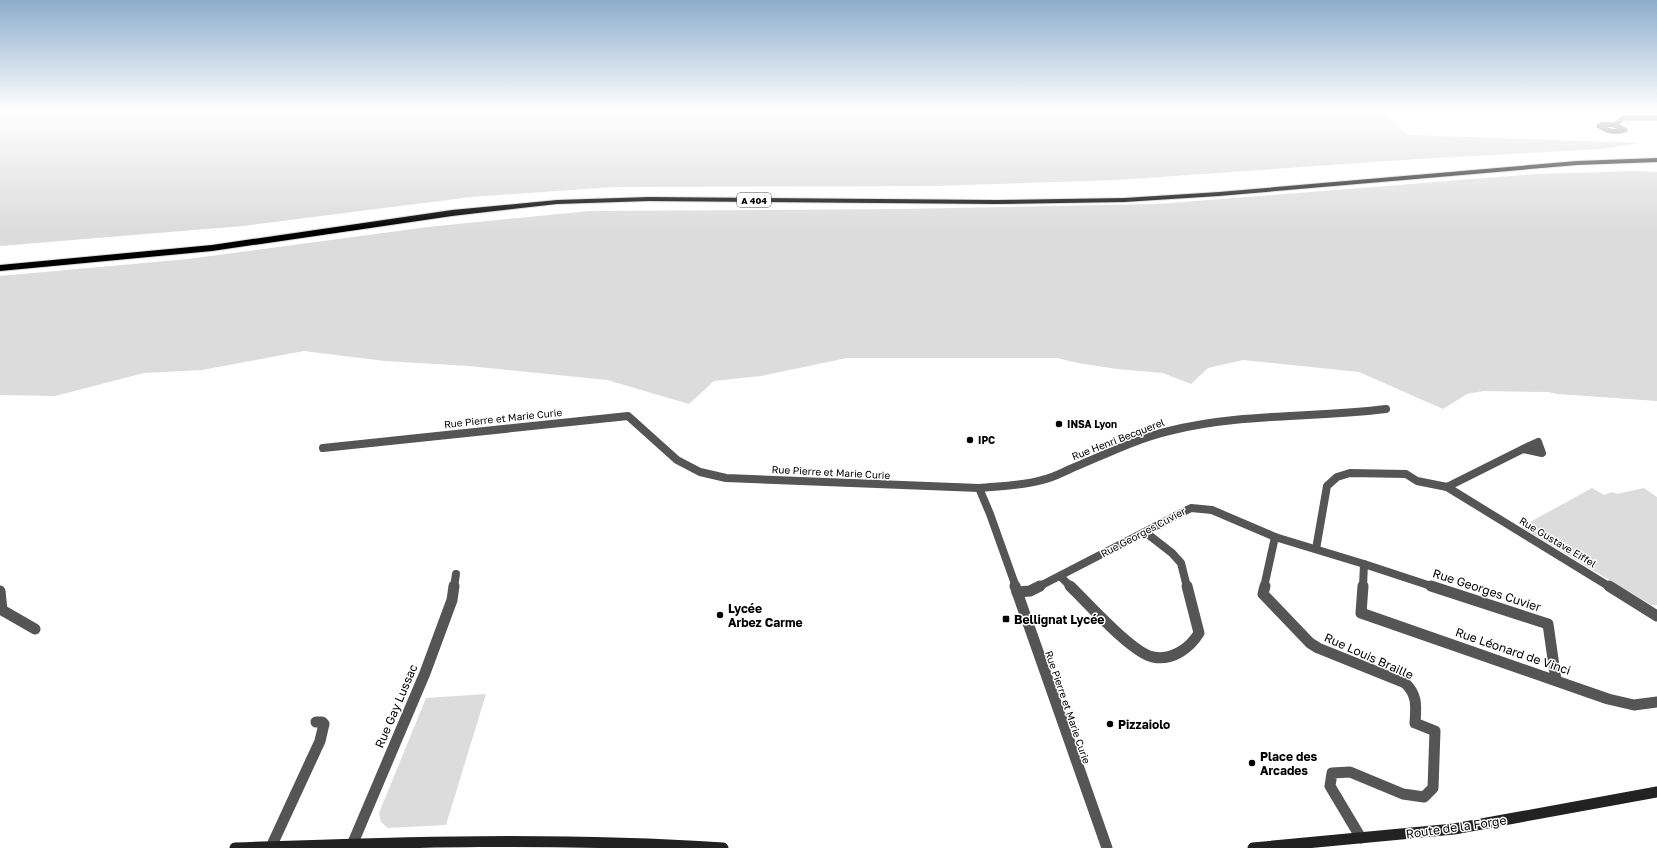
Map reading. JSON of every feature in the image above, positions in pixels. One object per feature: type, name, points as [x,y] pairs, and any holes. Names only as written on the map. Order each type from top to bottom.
[{"type":"highway","points":[[1481,167],[1587,156],[1657,152]]},
{"type":"highway","name":"A 404","points":[[0,264],[212,244],[445,210],[562,198],[670,195],[993,198],[1107,196],[1206,191],[1579,159],[1657,156]]},
{"type":"highway","name":"A 404","points":[[0,268],[212,248],[452,213],[557,202],[669,199],[988,202],[1124,200],[1227,194],[1584,163],[1657,160]]},
{"type":"highway","points":[[1511,169],[1657,165]]},
{"type":"main road","name":"Route de la Forge","points":[[1253,848],[1454,829],[1657,792]]},
{"type":"main road","points":[[234,848],[531,840],[723,848]]},
{"type":"street","name":"Rue Henri Becquerel","points":[[979,488],[1019,485],[1043,480],[1134,442],[1167,431],[1197,424],[1275,416],[1354,413],[1386,408]]},
{"type":"street","name":"Rue Pierre et Marie Curie","points":[[323,448],[628,416],[677,460],[700,472],[712,476],[741,479],[979,488],[990,514],[1107,848]]},
{"type":"street","points":[[1447,487],[1522,449]]},
{"type":"street","name":"Rue Gustave Eiffel","points":[[1316,549],[1326,486],[1337,477],[1350,473],[1406,474],[1417,480],[1447,487],[1578,566],[1657,616]]},
{"type":"street","name":"Rue Georges Cuvier","points":[[1017,592],[1030,591],[1145,532],[1185,509],[1198,507],[1212,510],[1275,537],[1364,564],[1548,624],[1556,680]]},
{"type":"street","points":[[1060,576],[1133,646],[1152,656],[1162,658],[1172,656],[1193,643],[1199,633],[1181,563],[1172,553],[1145,532]]},
{"type":"street","name":"Rue Louis Braille","points":[[1275,537],[1263,594],[1303,637],[1314,646],[1405,683],[1417,696],[1415,723],[1435,731],[1433,788],[1424,797],[1403,794],[1350,772],[1332,773],[1330,786],[1361,838]]},
{"type":"street","name":"Rue Léonard de Vinci","points":[[1364,564],[1361,613],[1608,699],[1634,705],[1657,702]]},
{"type":"street","name":"Rue Gay Lussac","points":[[352,845],[425,672],[452,600],[456,574]]},
{"type":"street","points":[[0,591],[2,610],[35,629]]},
{"type":"street","points":[[276,847],[320,741],[324,724],[322,722],[316,722]]},
{"type":"shaded area","points":[[0,151],[1572,151],[1418,159],[1116,180],[935,186],[614,187],[471,197],[243,226],[0,246]]},
{"type":"shaded area","points":[[1634,171],[1657,172],[1657,401],[1557,394],[1548,392],[1483,391],[1467,394],[1443,409],[1359,372],[1243,360],[1208,368],[1191,384],[1163,373],[1117,369],[1057,358],[847,358],[761,376],[714,381],[689,404],[607,380],[469,366],[385,361],[304,351],[202,370],[144,373],[55,396],[0,395],[0,276],[188,259],[428,227],[589,211],[901,209],[1158,204],[1537,174]]},
{"type":"shaded area","points":[[1592,488],[1604,495],[1612,492],[1617,494],[1644,488],[1657,497],[1657,605],[1651,605],[1521,527]]},
{"type":"shaded area","points":[[486,694],[446,825],[388,828],[381,822],[379,813],[426,698]]},
{"type":"place","name":"INSA Lyon","points":[[1059,424]]},
{"type":"place","name":"IPC","points":[[970,440]]},
{"type":"place","name":"Lycée Arbez Carme","points":[[720,615]]},
{"type":"place","name":"Bellignat Lycée","points":[[1006,619]]},
{"type":"place","name":"Pizzaiolo","points":[[1110,724]]},
{"type":"place","name":"Place des Arcades","points":[[1252,763]]}]
